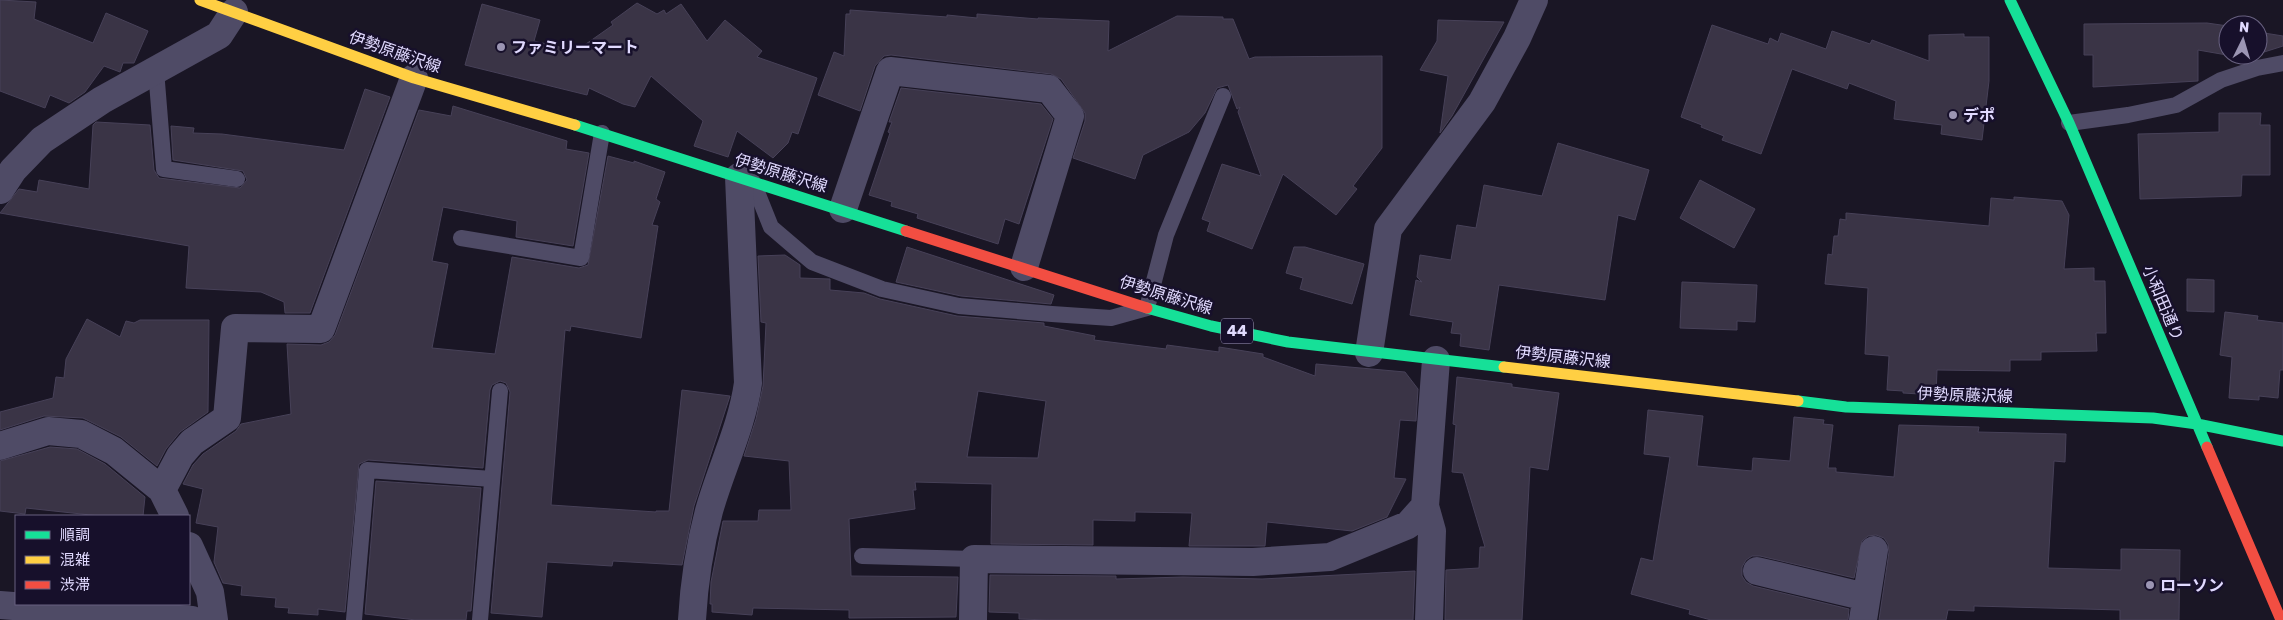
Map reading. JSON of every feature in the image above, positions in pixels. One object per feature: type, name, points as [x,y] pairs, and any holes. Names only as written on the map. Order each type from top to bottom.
[{"type":"main road","name":"伊勢原藤沢線","points":[[200,0],[235,6],[414,78],[602,133],[1147,308],[1212,326],[1288,342],[1370,353],[1576,374],[1846,407],[2153,418],[2196,424],[2283,441]]},
{"type":"main road","name":"小和田通り","points":[[2010,0],[2070,123],[2276,618]]},
{"type":"street","points":[[1370,353],[1388,229],[1482,102],[1517,38],[1534,0]]},
{"type":"street","points":[[4,177],[42,140],[102,100],[219,35],[235,6]]},
{"type":"street","points":[[843,210],[890,71],[1050,89],[1070,116],[1024,267]]},
{"type":"street","points":[[162,490],[180,456],[192,442],[227,418],[234,328],[321,329],[414,78]]},
{"type":"street","points":[[692,620],[694,594],[709,511],[745,406],[748,383],[746,180]]},
{"type":"street","points":[[1429,620],[1432,531],[1425,506],[1436,360]]},
{"type":"street","points":[[0,446],[48,431],[81,434],[114,451],[162,490],[174,515]]},
{"type":"street","points":[[973,620],[974,559],[1253,562],[1330,556],[1408,525],[1425,506]]},
{"type":"street","points":[[190,548],[210,592],[214,620]]},
{"type":"street","points":[[1758,571],[1864,608],[1874,550]]},
{"type":"street","points":[[0,605],[29,614],[192,620]]},
{"type":"lane","points":[[2070,123],[2128,115],[2176,105],[2222,80],[2257,68],[2283,63]]},
{"type":"lane","points":[[156,70],[164,170],[237,179]]},
{"type":"lane","points":[[746,180],[771,227],[812,262],[882,289],[959,306],[1110,318],[1147,308],[1166,235],[1223,96]]},
{"type":"lane","points":[[461,238],[582,258],[602,133]]},
{"type":"lane","points":[[480,620],[500,391]]},
{"type":"lane","points":[[354,620],[367,470],[492,479]]},
{"type":"lane","points":[[862,556],[974,559]]},
{"type":"building","points":[[0,0],[36,2],[34,19],[93,43],[106,13],[148,31],[134,63],[123,63],[120,72],[104,66],[85,92],[69,103],[50,95],[45,108],[0,91]]},
{"type":"building","points":[[637,3],[657,14],[664,10],[666,14],[681,4],[707,41],[725,20],[762,51],[757,57],[817,78],[798,134],[792,132],[788,143],[773,158],[737,131],[728,157],[694,146],[703,121],[651,76],[635,107],[623,104],[589,88],[587,95],[465,65],[482,4],[540,20],[534,41],[576,51],[613,25],[611,22]]},
{"type":"building","points":[[850,10],[947,17],[947,15],[977,18],[977,14],[1038,19],[1109,21],[1108,51],[1177,16],[1223,17],[1223,19],[1233,19],[1249,59],[1255,57],[1382,56],[1382,148],[1353,186],[1357,189],[1336,215],[1283,174],[1252,249],[1207,231],[1210,222],[1202,219],[1222,164],[1261,176],[1238,112],[1240,107],[1237,109],[1228,85],[1217,88],[1205,113],[1189,132],[1143,155],[1135,179],[1073,158],[1085,121],[1085,113],[1061,79],[1051,74],[891,55],[884,56],[875,66],[860,111],[818,95],[834,52],[844,56],[846,14],[850,14]]},
{"type":"building","points":[[1438,20],[1504,22],[1452,116],[1440,133],[1448,76],[1420,70],[1437,41]]},
{"type":"building","points":[[2207,23],[2218,25],[2218,53],[2198,50],[2198,81],[2093,87],[2093,55],[2084,55],[2084,24]]},
{"type":"building","points":[[1712,25],[1768,44],[1770,38],[1778,42],[1781,33],[1826,49],[1832,31],[1870,44],[1872,40],[1929,61],[1929,35],[1964,34],[1964,37],[1989,37],[1989,81],[1982,140],[1941,134],[1942,125],[1894,119],[1896,101],[1849,83],[1847,89],[1792,69],[1761,154],[1722,140],[1724,136],[1681,117]]},
{"type":"building","points":[[2268,34],[2283,36],[2283,46],[2268,51]]},
{"type":"building","points":[[901,88],[1041,104],[1053,119],[1019,224],[1005,219],[998,244],[917,218],[918,214],[891,206],[892,202],[869,195],[890,133],[888,132],[892,122],[889,122]]},
{"type":"building","points":[[365,89],[390,97],[310,313],[285,313],[284,302],[261,292],[186,288],[189,246],[0,213],[19,189],[37,192],[39,180],[89,189],[93,125],[96,122],[150,125],[154,170],[159,178],[240,188],[247,180],[243,171],[173,160],[171,126],[194,128],[193,133],[222,134],[344,150]]},
{"type":"building","points":[[453,106],[567,141],[566,149],[589,153],[573,246],[516,237],[517,221],[443,207],[432,261],[448,264],[432,348],[495,354],[512,257],[579,268],[588,265],[608,156],[634,163],[634,161],[665,172],[656,199],[660,202],[652,225],[658,226],[641,338],[571,326],[570,331],[565,330],[551,505],[656,512],[669,511],[682,390],[730,396],[694,506],[682,565],[613,561],[612,566],[547,562],[542,617],[491,613],[510,392],[506,383],[500,381],[492,385],[490,390],[483,468],[368,460],[359,464],[345,612],[318,609],[318,615],[288,613],[289,608],[275,607],[276,598],[241,595],[242,586],[223,583],[214,562],[218,527],[196,523],[203,489],[183,484],[193,465],[203,454],[236,431],[241,424],[291,414],[287,344],[321,345],[329,342],[335,335],[419,110],[451,116]]},
{"type":"building","points":[[2219,113],[2261,113],[2260,125],[2270,125],[2270,175],[2242,175],[2241,196],[2140,199],[2138,134],[2219,132]]},
{"type":"building","points":[[1558,143],[1649,170],[1635,220],[1618,215],[1605,300],[1499,285],[1489,350],[1460,346],[1461,334],[1451,333],[1453,322],[1410,315],[1416,280],[1422,282],[1417,277],[1420,255],[1451,260],[1457,225],[1476,228],[1484,185],[1542,196]]},
{"type":"building","points":[[1700,180],[1755,209],[1734,248],[1680,218]]},
{"type":"building","points":[[2014,197],[2062,201],[2069,215],[2064,269],[2094,268],[2094,281],[2105,281],[2106,333],[2096,333],[2097,351],[2041,352],[2041,360],[2010,360],[2010,371],[1937,370],[1936,395],[1887,390],[1889,356],[1865,354],[1868,288],[1825,284],[1828,254],[1832,255],[1834,236],[1838,236],[1840,219],[1846,220],[1846,213],[1989,226],[1991,198],[2014,200]]},
{"type":"building","points":[[907,247],[1054,295],[1051,304],[961,296],[896,282]]},
{"type":"building","points":[[1294,247],[1305,247],[1364,264],[1352,304],[1300,289],[1303,278],[1286,273]]},
{"type":"building","points":[[785,255],[800,265],[800,278],[830,279],[830,290],[864,293],[880,299],[957,316],[1044,323],[1044,326],[1095,336],[1094,340],[1166,349],[1167,345],[1219,352],[1219,347],[1263,354],[1263,357],[1315,376],[1316,364],[1405,372],[1418,389],[1416,421],[1400,420],[1394,478],[1406,479],[1387,517],[1352,531],[1267,522],[1265,546],[1189,546],[1192,513],[1135,512],[1135,521],[1093,520],[1093,545],[991,544],[992,484],[915,482],[916,490],[913,490],[915,509],[849,519],[851,576],[958,577],[956,617],[849,618],[849,610],[753,608],[752,615],[712,612],[712,604],[710,604],[711,582],[723,521],[758,521],[759,510],[791,510],[789,461],[744,456],[756,419],[763,386],[766,323],[761,322],[758,256]],"holes":[[[978,391],[1046,401],[1038,458],[967,457]]]},
{"type":"building","points":[[2187,279],[2214,280],[2214,312],[2187,311]]},
{"type":"building","points":[[1682,282],[1757,285],[1755,322],[1737,321],[1737,330],[1680,328]]},
{"type":"building","points":[[2225,312],[2258,316],[2257,320],[2283,323],[2283,370],[2280,370],[2278,398],[2259,396],[2259,400],[2229,398],[2232,357],[2220,355]]},
{"type":"building","points":[[87,319],[120,337],[126,321],[134,323],[140,320],[209,320],[208,412],[180,432],[166,449],[157,466],[121,437],[83,418],[44,416],[0,430],[0,412],[53,398],[56,377],[64,378],[66,359]]},
{"type":"building","points":[[1457,377],[1512,384],[1512,387],[1559,393],[1548,470],[1530,467],[1522,620],[1445,620],[1446,570],[1479,568],[1480,547],[1485,547],[1463,473],[1452,472],[1456,425],[1453,424]]},
{"type":"building","points":[[1648,410],[1703,416],[1697,466],[1752,471],[1753,458],[1790,461],[1794,417],[1824,420],[1823,424],[1833,425],[1828,468],[1836,468],[1836,472],[1894,477],[1899,425],[1979,427],[1978,432],[2066,434],[2065,462],[2054,461],[2048,568],[2121,570],[2121,549],[2180,550],[2179,620],[2120,620],[2120,610],[1974,606],[1974,611],[1948,610],[1946,620],[1879,620],[1889,552],[1888,544],[1884,538],[1876,535],[1868,536],[1862,541],[1854,578],[1760,556],[1752,556],[1746,560],[1742,567],[1742,576],[1746,582],[1753,586],[1849,609],[1848,620],[1711,620],[1689,614],[1690,610],[1631,594],[1641,558],[1653,561],[1670,457],[1644,454]]},
{"type":"building","points":[[50,447],[77,449],[105,464],[145,497],[143,515],[91,515],[26,508],[25,514],[0,511],[0,461]]},
{"type":"building","points":[[376,481],[481,488],[471,611],[467,611],[466,620],[416,620],[365,614]]},
{"type":"building","points":[[1415,571],[1413,620],[1050,620],[1019,619],[1019,613],[989,612],[990,575],[1116,576],[1116,579],[1183,577],[1262,579]]},
{"type":"traffic: fast","points":[[2010,0],[2069,123],[2207,447]]},
{"type":"traffic: fast","points":[[575,125],[906,231]]},
{"type":"traffic: fast","points":[[1147,308],[1211,326],[1288,342],[1504,367]]},
{"type":"traffic: fast","points":[[1798,401],[1846,407],[2153,418],[2197,424],[2283,441]]},
{"type":"traffic: slow","points":[[200,0],[414,78],[575,125]]},
{"type":"traffic: slow","points":[[1504,367],[1798,401]]},
{"type":"traffic: jam","points":[[906,231],[1147,308]]},
{"type":"traffic: jam","points":[[2207,447],[2281,620]]},
{"type":"place","name":"ファミリーマート","points":[[501,47]]},
{"type":"place","name":"デポ","points":[[1953,115]]},
{"type":"place","name":"ローソン","points":[[2150,585]]}]
